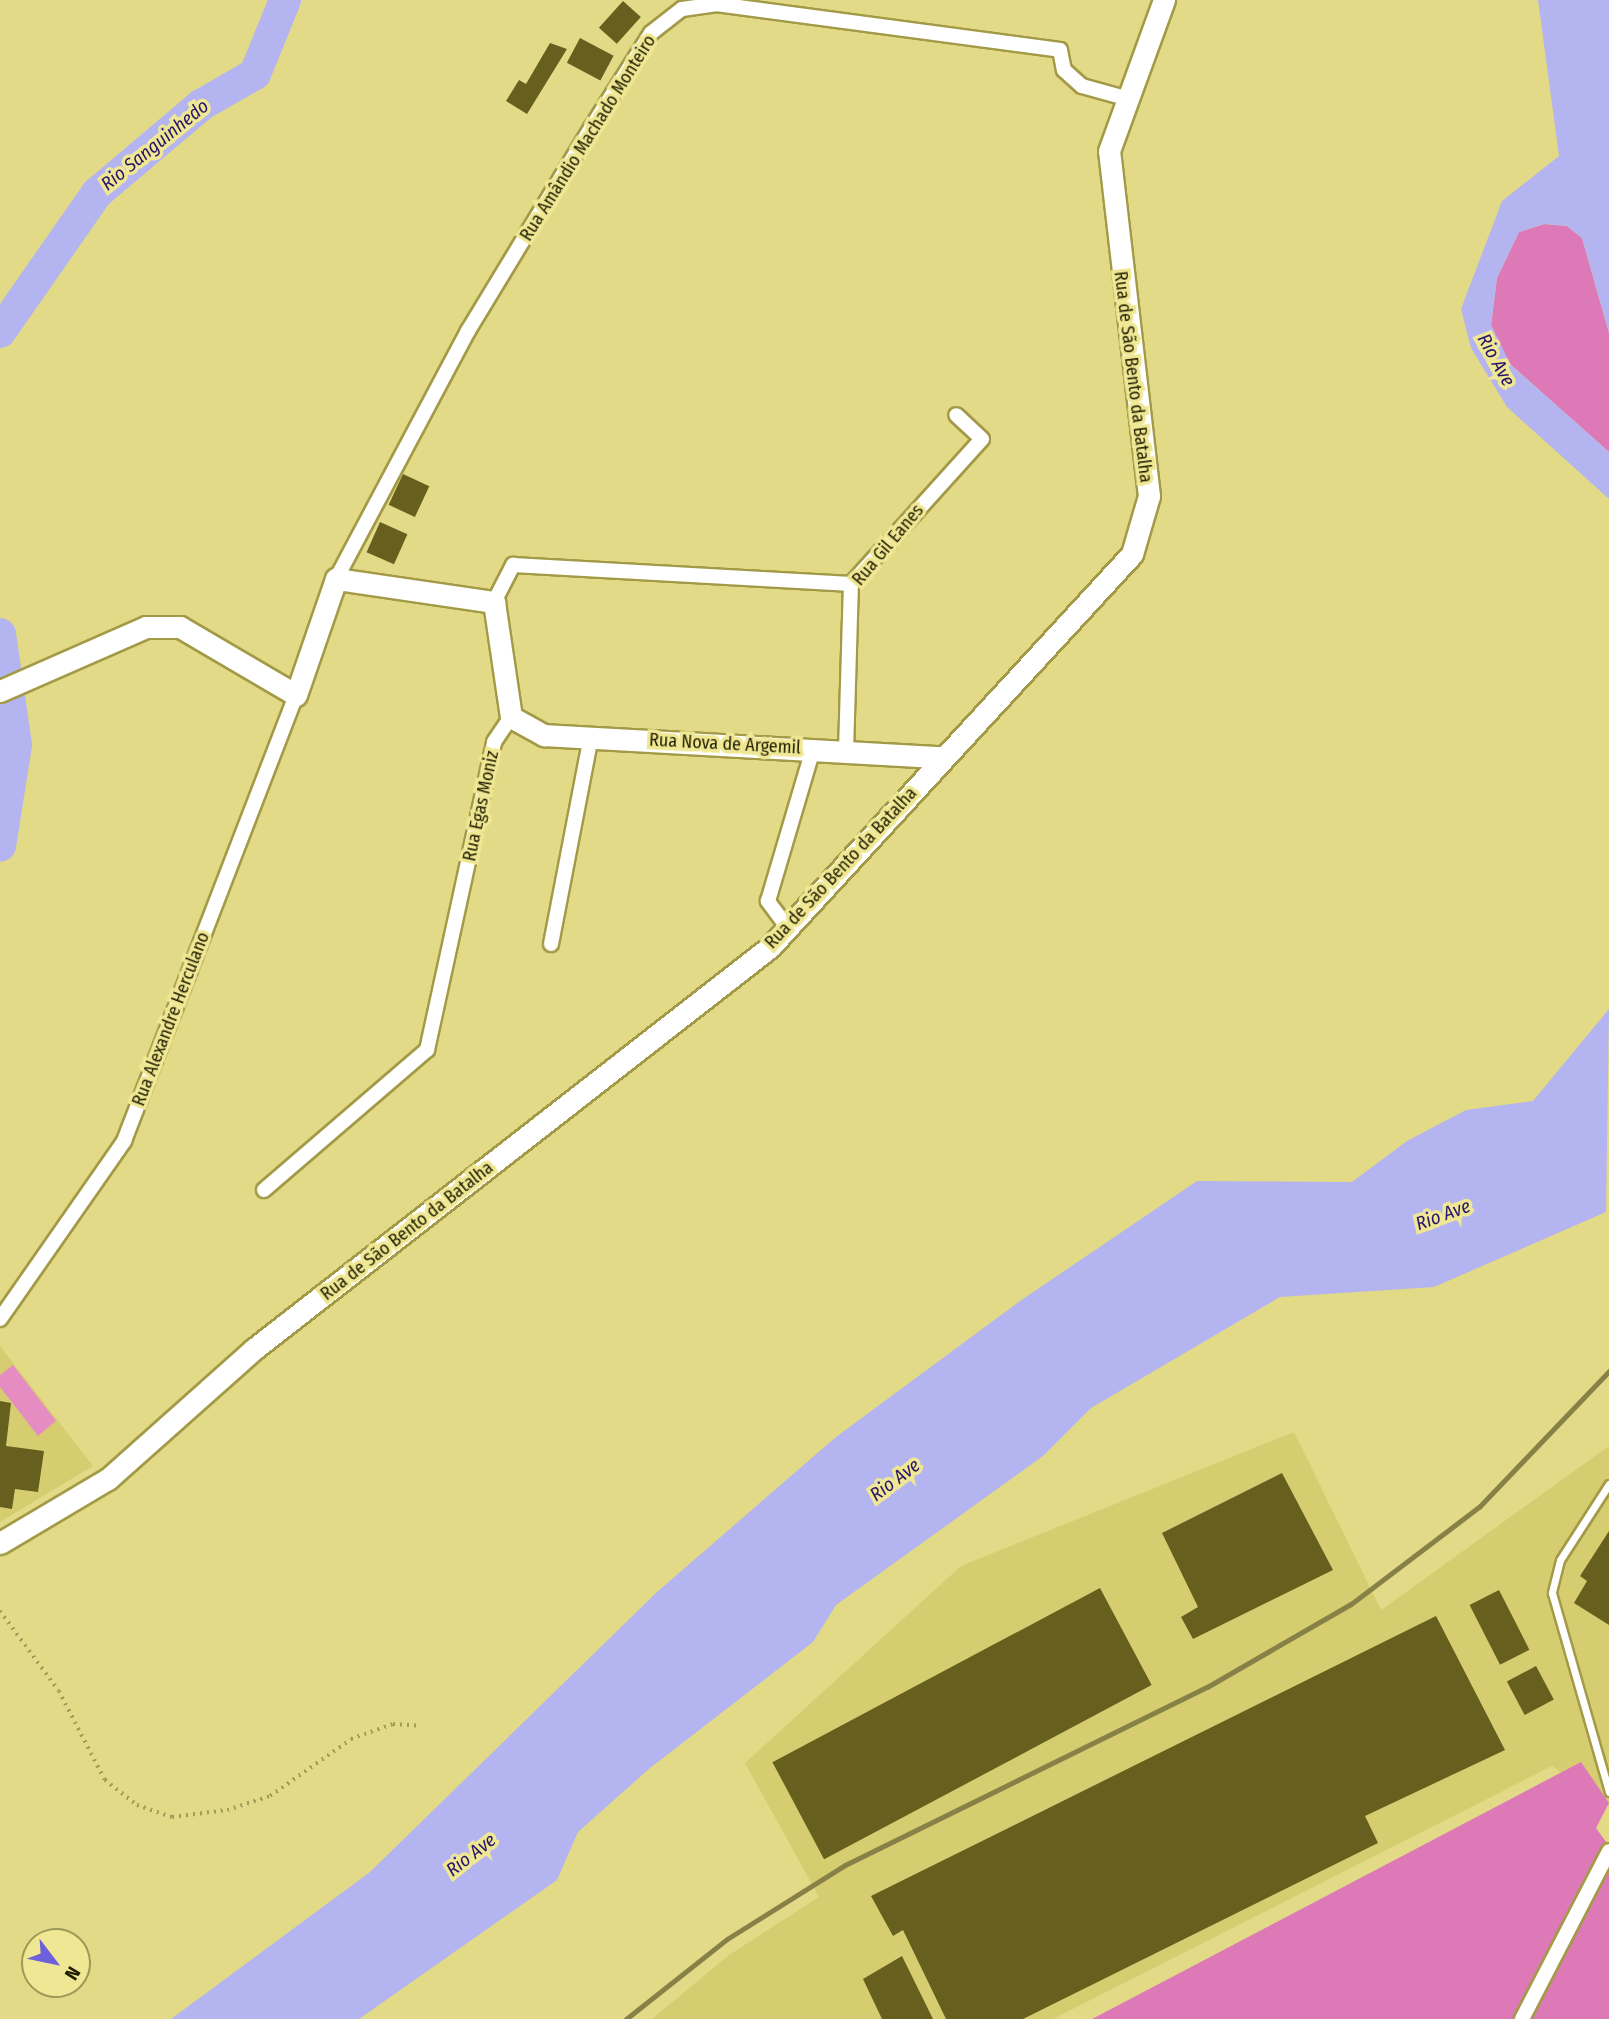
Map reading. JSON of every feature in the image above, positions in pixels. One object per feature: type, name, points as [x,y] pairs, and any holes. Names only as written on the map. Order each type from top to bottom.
[{"type":"street","name":"Rua de São Bento da Batalha","points":[[0,1543],[116,1472],[254,1349],[788,928],[1132,554],[1144,526],[1149,496],[1109,185],[1108,151],[1125,98],[1164,0]]},
{"type":"street","name":"Rua Amândio Machado Monteiro","points":[[296,695],[336,579],[468,331],[651,33],[682,9],[716,4],[1060,50],[1064,70],[1082,86],[1125,98]]},
{"type":"street","name":"Rua Gil Eanes","points":[[846,751],[851,584],[982,439],[956,415]]},
{"type":"street","points":[[511,717],[494,602],[513,565],[851,584]]},
{"type":"street","points":[[336,579],[494,602]]},
{"type":"street","points":[[0,691],[146,627],[180,627],[296,695]]},
{"type":"street","name":"Rua Alexandre Herculano","points":[[0,1318],[124,1141],[296,695]]},
{"type":"street","name":"Rua Nova de Argemil","points":[[511,717],[544,735],[943,757]]},
{"type":"street","name":"Rua Egas Moniz","points":[[264,1190],[427,1050],[494,742],[511,717]]},
{"type":"street","points":[[551,944],[591,737]]},
{"type":"street","points":[[788,928],[768,901],[813,749]]},
{"type":"street","points":[[1522,2019],[1609,1851]]},
{"type":"lane","points":[[1609,1484],[1560,1560],[1552,1593],[1609,1792]]},
{"type":"path","points":[[0,1611],[59,1691],[105,1780],[137,1805],[172,1817],[227,1810],[270,1796],[351,1738],[393,1724],[418,1726]]},
{"type":"shaded area","points":[[1544,224],[1567,226],[1582,238],[1609,333],[1609,452],[1510,364],[1491,325],[1497,278],[1519,232]]},
{"type":"shaded area","points":[[0,1346],[93,1466],[0,1522]]},
{"type":"shaded area","points":[[13,1365],[56,1421],[38,1436],[0,1387],[0,1375]]},
{"type":"shaded area","points":[[1294,1432],[1381,1610],[1609,1446],[1609,1806],[1552,1766],[1053,2019],[652,2019],[729,1955],[819,1897],[745,1763],[961,1566]]},
{"type":"shaded area","points":[[1581,1762],[1609,1803],[1596,1828],[1609,1846],[1609,2019],[1092,2019]]},
{"type":"water","name":"Rio Ave","points":[[1538,0],[1609,0],[1609,333],[1582,238],[1567,226],[1544,224],[1519,232],[1497,278],[1491,325],[1510,364],[1609,452],[1609,499],[1507,407],[1471,348],[1461,309],[1502,201],[1559,156]]},
{"type":"water","name":"Rio Ave","points":[[1609,1009],[1606,1212],[1434,1287],[1280,1297],[1091,1408],[1043,1456],[836,1605],[813,1642],[650,1768],[578,1832],[557,1880],[359,2019],[171,2019],[370,1872],[657,1592],[836,1437],[1020,1301],[1197,1181],[1352,1182],[1407,1141],[1466,1110],[1533,1101]]},
{"type":"building","points":[[623,1],[641,17],[617,44],[599,28]]},
{"type":"building","points":[[580,38],[614,56],[600,81],[567,63]]},
{"type":"building","points":[[550,43],[567,49],[527,114],[506,101],[519,80],[526,84]]},
{"type":"building","points":[[403,474],[429,486],[415,517],[389,505]]},
{"type":"building","points":[[380,522],[407,534],[394,564],[367,552]]},
{"type":"building","points":[[0,1401],[11,1403],[6,1446],[44,1451],[38,1492],[15,1489],[12,1509],[0,1507]]},
{"type":"building","points":[[1282,1473],[1333,1570],[1193,1639],[1181,1617],[1198,1607],[1162,1533]]},
{"type":"building","points":[[1609,1531],[1609,1625],[1574,1603],[1587,1581],[1580,1576]]},
{"type":"building","points":[[1100,1588],[1152,1685],[824,1859],[772,1762]]},
{"type":"building","points":[[1499,1590],[1529,1650],[1500,1665],[1470,1605]]},
{"type":"building","points":[[1436,1616],[1505,1750],[1365,1816],[1378,1843],[1023,2019],[946,2019],[903,1930],[893,1936],[871,1896]]},
{"type":"building","points":[[1536,1666],[1554,1700],[1525,1715],[1507,1681]]},
{"type":"building","points":[[902,1956],[933,2019],[882,2019],[863,1979]]},
{"type":"waterway","name":"Rio Sanguinhedo","points":[[0,332],[97,193],[201,105],[255,74],[285,0]]},
{"type":"waterway","name":"Rio Sanguinhedo","points":[[0,634],[16,745],[0,846]]},
{"type":"railway","points":[[626,2019],[727,1939],[845,1865],[1207,1687],[1351,1604],[1480,1506],[1609,1371]]}]
